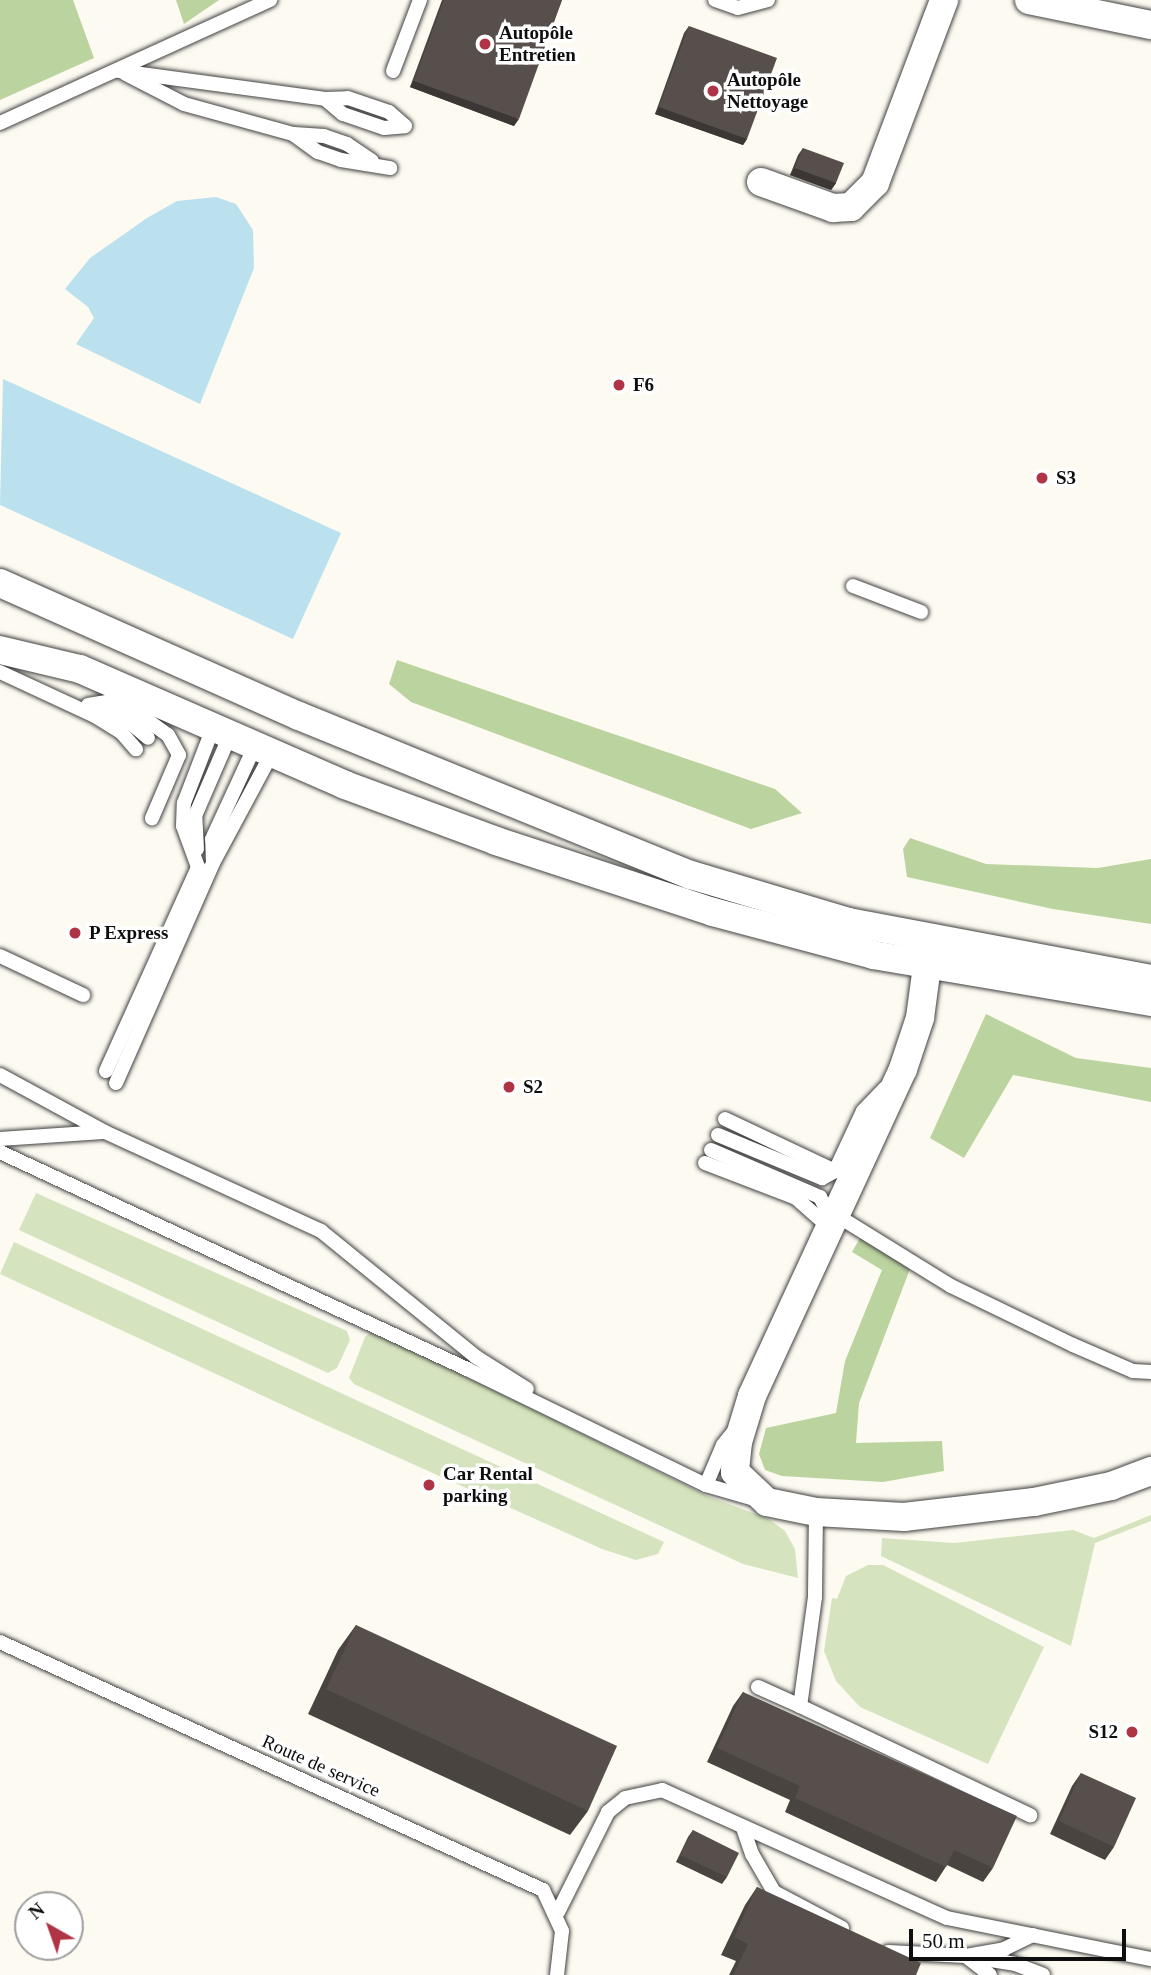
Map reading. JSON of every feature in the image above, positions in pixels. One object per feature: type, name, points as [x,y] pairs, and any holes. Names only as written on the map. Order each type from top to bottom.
[{"type":"street","points":[[761,182],[834,208],[851,206],[875,183],[944,0]]},
{"type":"street","points":[[1029,0],[1151,26]]},
{"type":"street","points":[[0,583],[299,716],[691,876],[849,922],[986,971],[1151,1002]]},
{"type":"street","points":[[0,650],[80,669],[242,741],[496,842],[713,912],[932,953],[1151,979]]},
{"type":"street","points":[[932,953],[920,1018],[903,1069],[743,1421],[735,1472],[767,1502],[816,1512],[904,1517],[1034,1502],[1111,1486],[1151,1471]]},
{"type":"lane","points":[[0,123],[119,71],[256,4],[270,0]]},
{"type":"lane","points":[[393,71],[420,0]]},
{"type":"lane","points":[[715,0],[738,8],[768,0]]},
{"type":"lane","points":[[119,71],[325,99],[343,114],[373,124],[405,126]]},
{"type":"lane","points":[[119,71],[184,104],[293,134],[330,156],[373,162],[390,168]]},
{"type":"lane","points":[[853,586],[921,612]]},
{"type":"lane","points":[[0,672],[112,726],[136,749]]},
{"type":"lane","points":[[33,690],[89,705],[128,721],[148,738]]},
{"type":"lane","points":[[89,705],[107,702],[136,712],[168,735],[178,755],[152,818]]},
{"type":"lane","points":[[116,1083],[213,863],[242,741]]},
{"type":"lane","points":[[106,1071],[198,867],[183,827],[184,803],[242,741]]},
{"type":"lane","points":[[0,956],[83,995]]},
{"type":"lane","points":[[718,1135],[822,1178],[835,1171],[863,1111],[903,1069]]},
{"type":"lane","points":[[0,1075],[106,1132],[321,1231],[476,1357],[588,1427]]},
{"type":"lane","points":[[725,1119],[835,1171]]},
{"type":"lane","points":[[0,1139],[106,1132]]},
{"type":"lane","points":[[0,1152],[588,1427],[706,1485],[767,1502]]},
{"type":"lane","points":[[708,1157],[820,1197],[833,1222],[951,1286],[1133,1371],[1151,1372]]},
{"type":"lane","points":[[706,1485],[723,1445],[743,1421]]},
{"type":"lane","points":[[800,1706],[815,1597],[816,1512]]},
{"type":"lane","name":"Route de service","points":[[0,1642],[543,1890],[558,1912]]},
{"type":"lane","points":[[758,1687],[1030,1815]]},
{"type":"lane","points":[[557,1975],[562,1931],[558,1912],[593,1834],[625,1798],[662,1790],[947,1917],[1151,1959]]},
{"type":"lane","points":[[743,1828],[752,1854],[775,1892],[892,1954],[965,1956],[1015,1964],[1044,1975]]},
{"type":"lane","points":[[965,1956],[1004,1949],[1033,1935]]},
{"type":"lane","points":[[965,1956],[989,1975]]},
{"type":"green space","points":[[0,0],[73,0],[94,58],[0,100]]},
{"type":"green space","points":[[176,0],[219,0],[184,24]]},
{"type":"green space","points":[[397,660],[775,789],[802,813],[751,829],[411,702],[389,684]]},
{"type":"green space","points":[[910,838],[986,864],[1098,868],[1151,859],[1151,924],[1053,909],[907,877],[903,849]]},
{"type":"green space","points":[[986,1014],[1076,1058],[1151,1068],[1151,1102],[1013,1075],[964,1158],[930,1138]]},
{"type":"green space","points":[[36,1193],[347,1331],[350,1340],[337,1368],[328,1373],[19,1230]]},
{"type":"green space","points":[[860,1238],[910,1269],[859,1403],[856,1443],[942,1441],[944,1471],[883,1482],[782,1476],[765,1470],[759,1454],[766,1428],[836,1413],[845,1361],[882,1270],[852,1252]]},
{"type":"green space","points":[[14,1242],[664,1542],[658,1554],[636,1560],[602,1549],[326,1425],[0,1274]]},
{"type":"green space","points":[[373,1330],[705,1495],[769,1519],[785,1531],[795,1549],[798,1578],[743,1564],[354,1384],[349,1378],[365,1337]]},
{"type":"green space","points":[[1151,1515],[1151,1521],[1095,1543],[1071,1646],[881,1556],[882,1538],[954,1543],[1073,1530],[1094,1538]]},
{"type":"green space","points":[[868,1565],[883,1565],[1044,1647],[988,1764],[860,1707],[836,1681],[824,1651],[832,1598],[837,1599],[846,1576]]},
{"type":"water","points":[[216,197],[236,204],[253,230],[254,268],[200,404],[76,344],[94,318],[88,307],[65,289],[90,258],[147,218],[177,201]]},
{"type":"water","points":[[3,379],[341,533],[293,639],[0,505]]},
{"type":"building","name":"Autopôle Entretien","points":[[444,0],[562,0],[519,119],[414,81]]},
{"type":"building","name":"Autopôle Nettoyage","points":[[689,26],[777,58],[747,139],[659,107]]},
{"type":"building","points":[[803,148],[844,163],[836,183],[795,168]]},
{"type":"building","points":[[356,1625],[617,1746],[588,1811],[326,1689]]},
{"type":"building","points":[[743,1692],[1017,1816],[993,1868],[954,1850],[946,1867],[795,1798],[800,1786],[717,1748]]},
{"type":"building","points":[[1081,1773],[1136,1798],[1114,1847],[1059,1821]]},
{"type":"building","points":[[693,1830],[739,1853],[727,1877],[680,1855]]},
{"type":"building","points":[[757,1887],[921,1963],[916,1975],[733,1975],[748,1944],[734,1937]]},
{"type":"place","name":"Autopôle Entretien","points":[[485,44]]},
{"type":"place","name":"Autopôle Nettoyage","points":[[713,91]]},
{"type":"place","name":"F6","points":[[619,385]]},
{"type":"place","name":"S3","points":[[1042,478]]},
{"type":"place","name":"P Express","points":[[75,933]]},
{"type":"place","name":"S2","points":[[509,1087]]},
{"type":"place","name":"Car Rental parking","points":[[429,1485]]},
{"type":"place","name":"S12","points":[[1132,1732]]}]
